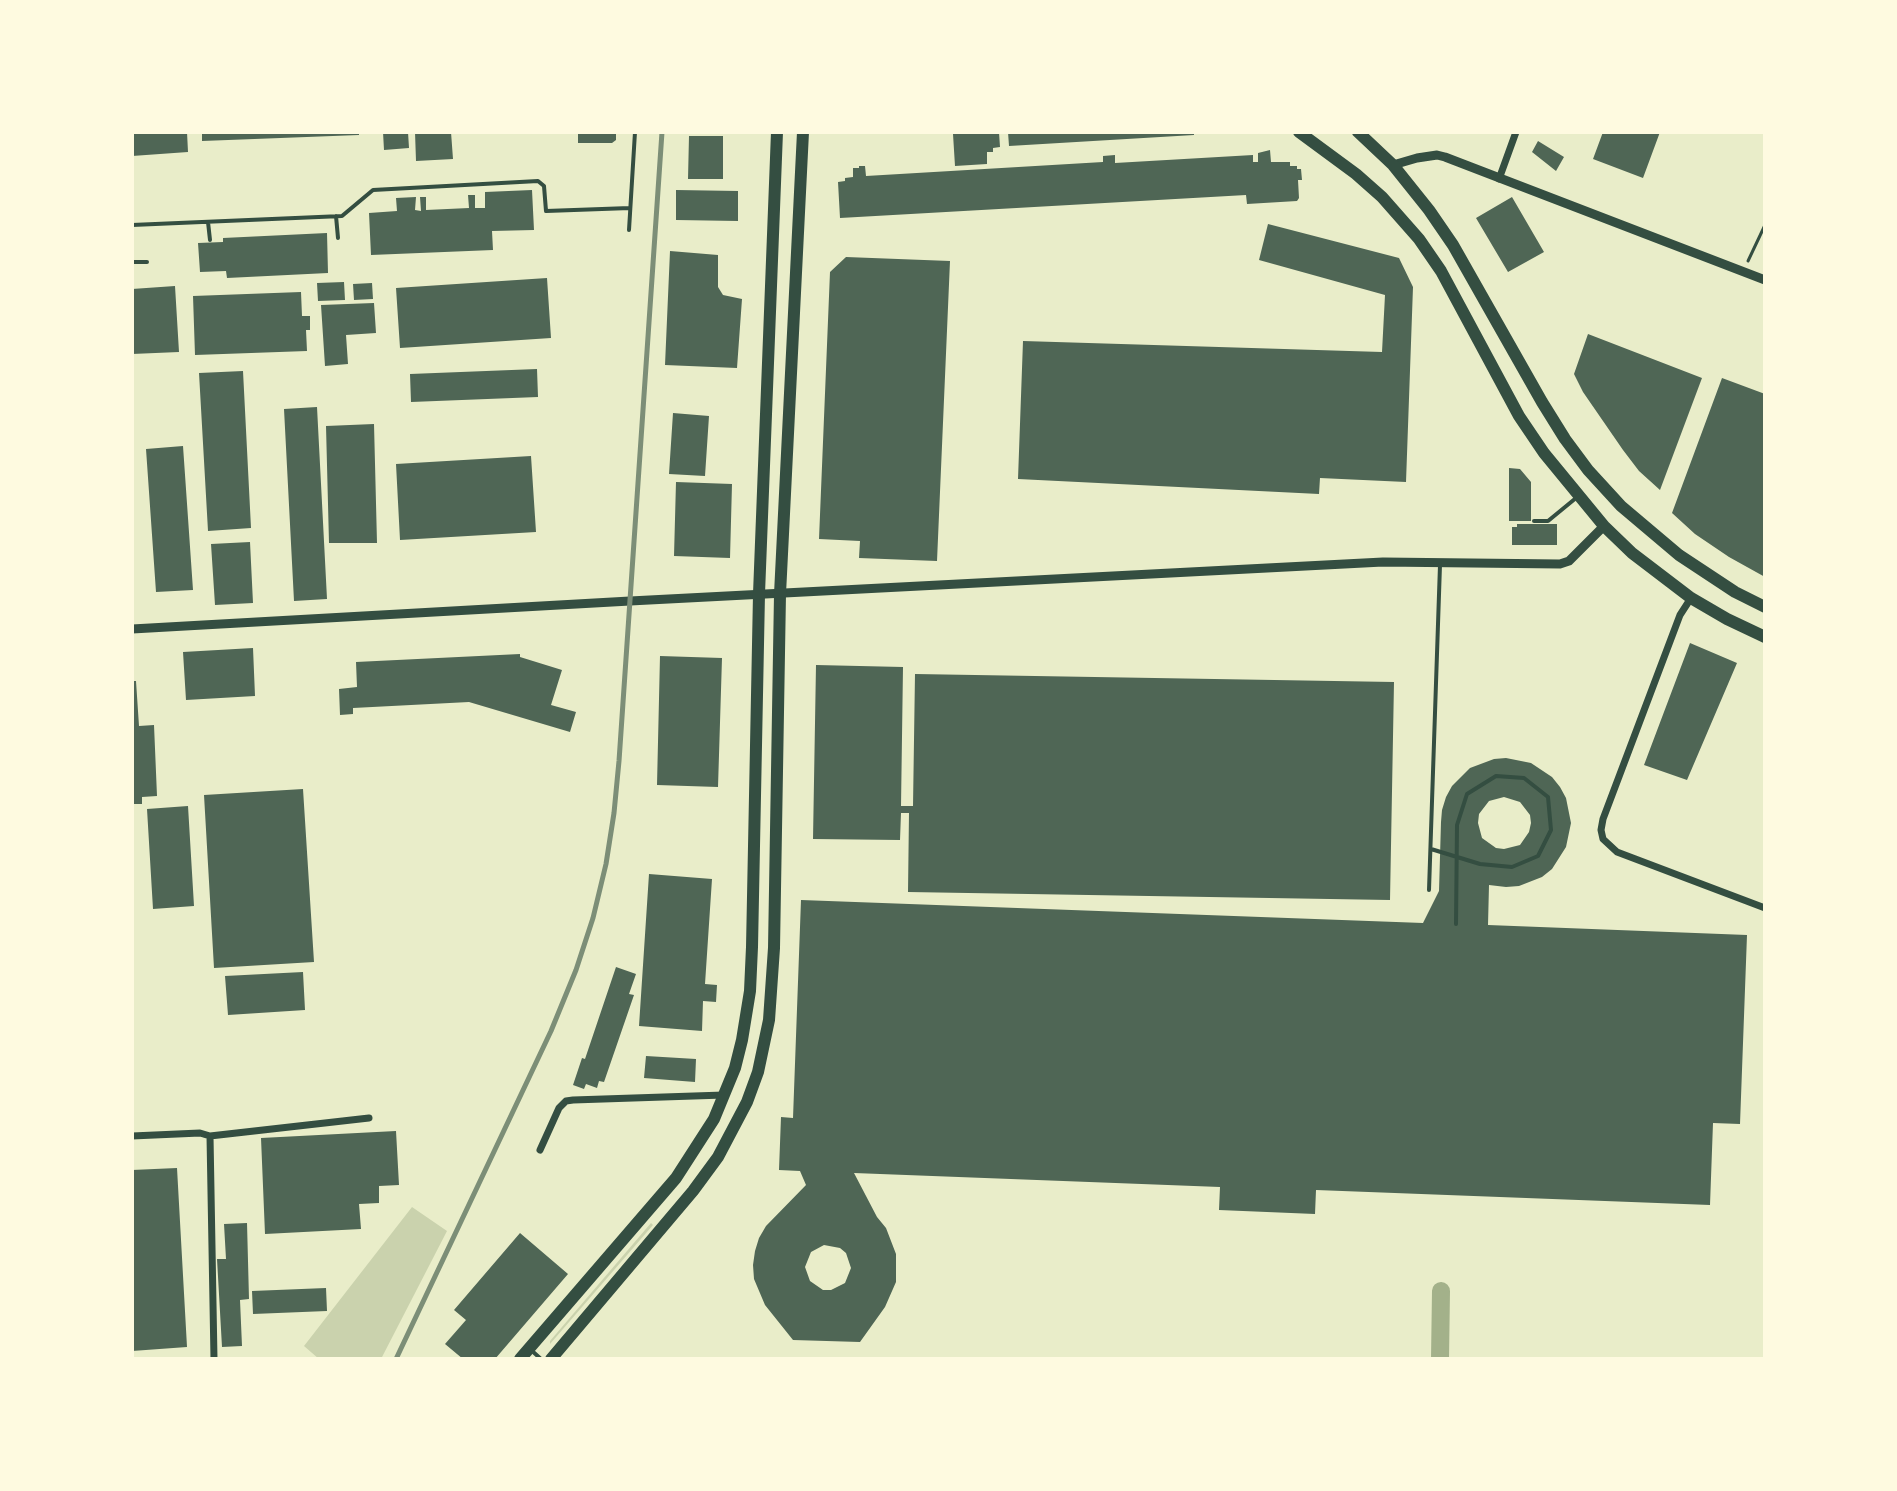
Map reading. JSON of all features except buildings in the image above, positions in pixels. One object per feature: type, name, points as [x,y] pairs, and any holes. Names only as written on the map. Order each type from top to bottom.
[{"type":"main road","points":[[524,1354],[676,1178],[698,1146],[725,1095],[742,1040],[750,991],[759,594],[777,132]]},
{"type":"main road","points":[[551,1359],[718,1157],[747,1102],[758,1072],[769,1020],[780,594],[803,132]]},
{"type":"main road","points":[[1299,132],[1382,197],[1419,239],[1441,271],[1519,416],[1544,453],[1604,526],[1632,553],[1691,598],[1765,637]]},
{"type":"main road","points":[[1358,132],[1393,165],[1453,245],[1542,402],[1588,470],[1621,506],[1679,555],[1765,607]]},
{"type":"street","points":[[1499,179],[1516,132]]},
{"type":"street","points":[[1393,165],[1437,155],[1765,280]]},
{"type":"street","points":[[132,629],[1383,562],[1560,564],[1569,561],[1604,526]]},
{"type":"street","points":[[1691,598],[1680,615],[1603,819],[1603,839],[1617,852],[1765,908]]},
{"type":"street","points":[[540,1150],[559,1108],[566,1101],[725,1095]]},
{"type":"street","points":[[132,1136],[200,1133],[210,1136],[369,1118]]},
{"type":"street","points":[[210,1136],[214,1359]]},
{"type":"lane","points":[[629,230],[635,132]]},
{"type":"lane","points":[[132,225],[342,216],[373,190],[538,181],[544,186],[546,211],[630,208]]},
{"type":"lane","points":[[336,216],[338,238]]},
{"type":"lane","points":[[208,221],[210,240]]},
{"type":"lane","points":[[132,262],[147,262]]},
{"type":"lane","points":[[1534,521],[1548,521],[1578,496]]},
{"type":"lane","points":[[1429,890],[1440,562]]},
{"type":"lane","points":[[1431,849],[1455,856],[1467,860],[1480,864],[1512,867],[1538,856],[1551,830],[1548,797],[1524,778],[1496,776],[1467,794],[1457,825],[1457,853],[1456,868],[1456,924]]},
{"type":"lane","points":[[524,1354],[541,1359]]},
{"type":"path","points":[[1747,264],[1765,225]]},
{"type":"green space","points":[[412,1207],[447,1231],[381,1359],[319,1359],[304,1346]]},
{"type":"green space","points":[[651,1223],[653,1225],[550,1344],[550,1341]]},
{"type":"waterway","points":[[1440,1359],[1441,1291]]},
{"type":"railway","points":[[396,1359],[551,1031],[576,970],[606,864],[619,761],[662,132]]}]
